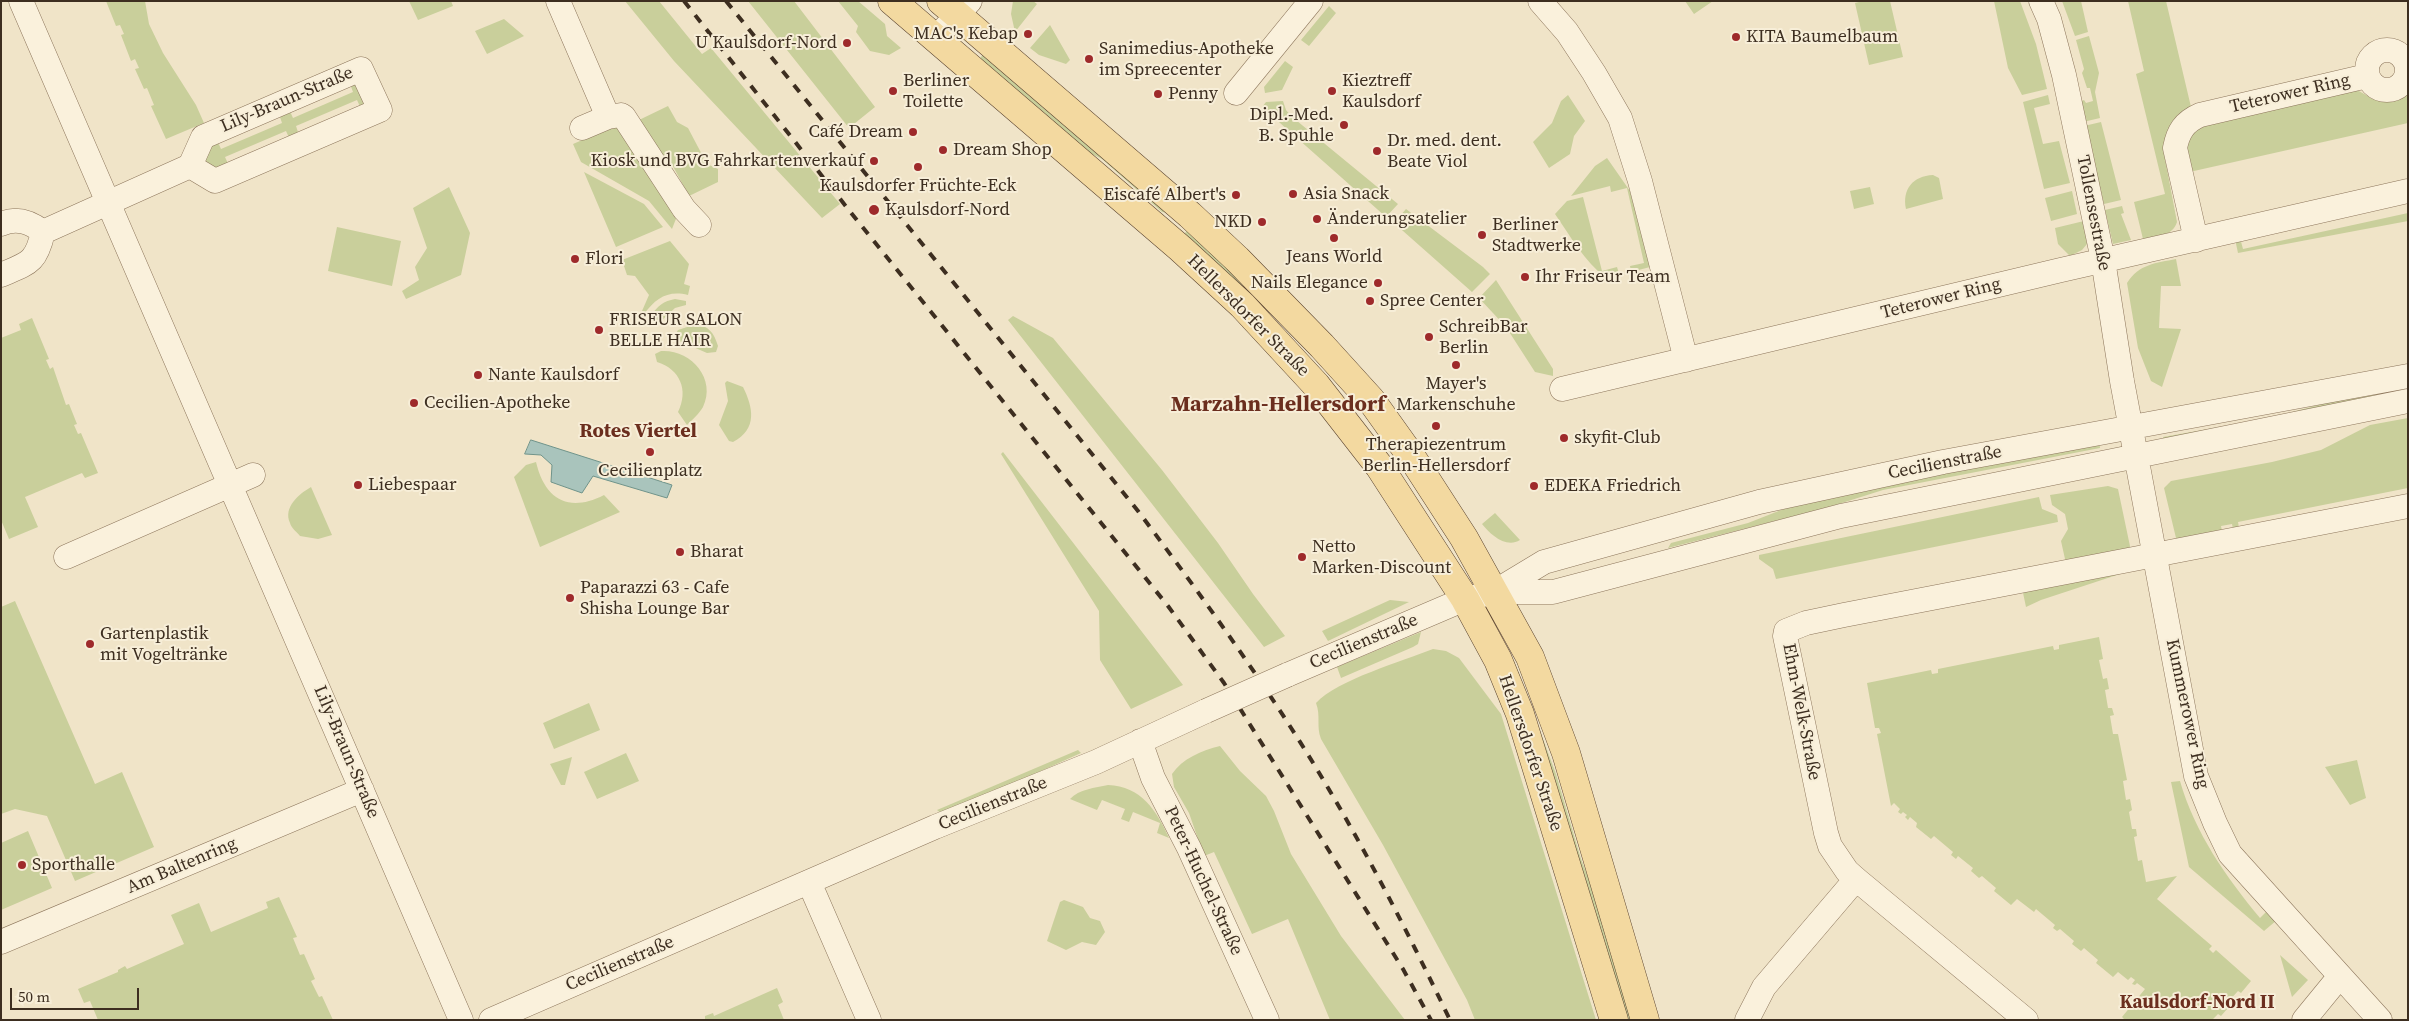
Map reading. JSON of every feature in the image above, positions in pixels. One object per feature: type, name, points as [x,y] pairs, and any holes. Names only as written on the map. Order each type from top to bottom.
[{"type":"main road","name":"Hellersdorfer Straße","points":[[892,1],[1174,242],[1242,305],[1316,385],[1353,430],[1465,599],[1498,660],[1520,714],[1614,1020]]},
{"type":"main road","name":"Hellersdorfer Straße","points":[[956,6],[1190,215],[1274,296],[1371,400],[1411,456],[1464,538],[1528,653],[1566,753],[1646,1020]]},
{"type":"main road","points":[[1242,305],[1251,297],[1263,300],[1307,346],[1339,364]]},
{"type":"street","name":"Lily-Braun-Straße","points":[[21,1],[461,1020]]},
{"type":"street","points":[[558,1],[608,116]]},
{"type":"street","points":[[1236,93],[1311,1]]},
{"type":"street","points":[[1540,1],[1567,32],[1620,118],[1640,181],[1686,360]]},
{"type":"street","name":"Tollensestraße","points":[[2041,1],[2049,19],[2064,75],[2103,260],[2130,428]]},
{"type":"street","points":[[936,38],[956,6]]},
{"type":"street","name":"Lily-Braun-Straße","points":[[361,69],[380,110],[215,181],[190,166],[202,137],[361,69]]},
{"type":"street","name":"Teterower Ring","points":[[2196,240],[2175,148],[2178,135],[2183,127],[2200,115],[2368,76]]},
{"type":"street","points":[[582,128],[608,116],[618,114],[624,117],[684,209],[699,225]]},
{"type":"street","points":[[1,275],[28,264],[35,258],[43,232],[190,166]]},
{"type":"street","name":"Teterower Ring","points":[[1562,389],[2103,260],[2408,191]]},
{"type":"street","points":[[1,224],[10,220],[23,221],[33,224],[43,232]]},
{"type":"street","name":"Cecilienstraße","points":[[1495,592],[1544,562],[1759,502],[1943,462],[2408,376]]},
{"type":"street","name":"Cecilienstraße","points":[[492,1020],[935,827],[1096,762],[1287,674],[1465,599],[1495,592],[1553,592],[1840,516],[2408,401]]},
{"type":"street","name":"Kummerower Ring","points":[[2130,428],[2196,776],[2215,823],[2230,854],[2380,1020]]},
{"type":"street","points":[[66,557],[253,475]]},
{"type":"street","points":[[2155,556],[2408,506]]},
{"type":"street","name":"Ehm-Welk-Straße","points":[[2026,1020],[1856,879],[1834,852],[1826,833],[1791,668],[1786,631],[1806,623],[1844,615],[2155,556]]},
{"type":"street","name":"Peter-Huchel-Straße","points":[[1140,742],[1153,778],[1189,848],[1267,1020]]},
{"type":"street","name":"Am Baltenring","points":[[1,942],[362,790]]},
{"type":"street","points":[[1747,1020],[1764,987],[1856,879]]},
{"type":"street","points":[[809,882],[869,1020]]},
{"type":"street","points":[[2304,1020],[2340,976]]},
{"type":"green space","points":[[106,1],[145,1],[149,24],[163,53],[196,105],[204,123],[166,139],[151,106],[154,105],[147,88],[144,89],[135,69],[139,68],[135,59],[131,61],[121,35],[124,34],[120,25],[116,26]]},
{"type":"green space","points":[[409,1],[451,1],[453,6],[418,20]]},
{"type":"green space","points":[[625,1],[659,1],[702,54],[711,48],[840,204],[822,218],[674,61]]},
{"type":"green space","points":[[748,1],[794,1],[875,107],[849,128]]},
{"type":"green space","points":[[838,1],[858,1],[885,24],[887,36],[901,48],[889,55],[870,51],[856,32],[858,26]]},
{"type":"green space","points":[[1013,1],[1033,1],[1037,4],[1015,32],[1011,14]]},
{"type":"green space","points":[[1685,1],[1713,1],[1694,14]]},
{"type":"green space","points":[[1863,1],[1890,1],[1903,57],[1869,65],[1855,3]]},
{"type":"green space","points":[[1994,1],[2020,1],[2036,44],[2047,89],[2022,95],[2008,68]]},
{"type":"green space","points":[[2062,1],[2081,1],[2088,32],[2075,36]]},
{"type":"green space","points":[[2128,1],[2166,1],[2191,107],[2175,120],[2165,159],[2177,222],[2172,231],[2168,233],[2143,239],[2134,202],[2165,194],[2136,74],[2144,71]]},
{"type":"green space","points":[[1329,6],[1336,13],[1309,46],[1301,40]]},
{"type":"green space","points":[[504,19],[524,36],[487,54],[475,31]]},
{"type":"green space","points":[[1050,25],[1070,60],[1066,64],[1039,55],[1030,48]]},
{"type":"green space","points":[[2089,36],[2099,73],[2095,92],[2100,118],[2083,122],[2079,102],[2084,100],[2086,103],[2093,101],[2090,88],[2087,88],[2082,73],[2084,69],[2076,40]]},
{"type":"green space","points":[[985,52],[1169,213],[1162,212],[1102,159],[1078,147],[977,62]]},
{"type":"green space","points":[[1285,61],[1293,67],[1282,90],[1265,93],[1264,87]]},
{"type":"green space","points":[[349,81],[356,81],[368,101],[362,111],[357,100],[296,126],[300,138],[291,142],[286,131],[225,157],[230,168],[219,172],[199,159],[216,138],[221,149],[282,123],[278,111],[288,107],[293,118],[353,92]]},
{"type":"green space","points":[[2357,90],[2373,99],[2408,91],[2408,123],[2185,173],[2188,131],[2197,123]]},
{"type":"green space","points":[[1568,95],[1585,121],[1574,136],[1570,154],[1549,168],[1533,142],[1552,123],[1561,101]]},
{"type":"green space","points":[[2048,95],[2050,104],[2034,108],[2043,144],[2059,141],[2070,183],[2044,189],[2023,102]]},
{"type":"green space","points":[[1283,101],[1286,110],[1291,116],[1398,204],[1386,217],[1262,107],[1266,102]]},
{"type":"green space","points":[[668,106],[677,122],[688,128],[707,164],[718,169],[718,182],[689,196],[668,157],[660,160],[639,120]]},
{"type":"green space","points":[[2101,122],[2121,200],[2104,204],[2084,126]]},
{"type":"green space","points":[[622,123],[679,211],[672,229],[649,201],[581,162],[573,144]]},
{"type":"green space","points":[[1607,158],[1630,191],[1650,267],[1631,272],[1630,266],[1644,263],[1627,188],[1611,192],[1610,186],[1571,196],[1595,166]]},
{"type":"green space","points":[[584,172],[644,204],[663,227],[616,247]]},
{"type":"green space","points":[[1933,175],[1939,178],[1943,199],[1906,209],[1906,195],[1910,185],[1920,178]]},
{"type":"green space","points":[[449,187],[470,233],[461,275],[406,299],[402,291],[419,280],[415,267],[427,248],[413,208]]},
{"type":"green space","points":[[1870,187],[1874,204],[1854,209],[1850,191]]},
{"type":"green space","points":[[2072,191],[2077,214],[2051,221],[2045,198]]},
{"type":"green space","points":[[1583,197],[1602,271],[1617,267],[1620,277],[1606,278],[1598,271],[1578,248],[1555,214],[1567,201]]},
{"type":"green space","points":[[2122,206],[2124,213],[2121,214],[2131,240],[2113,244],[2105,210]]},
{"type":"green space","points":[[1406,209],[1490,274],[1472,292],[1394,223]]},
{"type":"green space","points":[[2408,213],[2408,221],[2238,253],[2235,239],[2240,238],[2243,249]]},
{"type":"green space","points":[[2084,221],[2087,244],[2082,250],[2070,256],[2058,244],[2055,228]]},
{"type":"green space","points":[[337,227],[401,241],[392,286],[328,271]]},
{"type":"green space","points":[[1188,230],[1247,288],[1245,290],[1183,235]]},
{"type":"green space","points":[[670,241],[689,264],[684,284],[690,286],[688,295],[674,294],[663,297],[644,314],[642,311],[649,295],[635,276],[627,275],[622,260]]},
{"type":"green space","points":[[2176,259],[2181,286],[2161,286],[2159,328],[2181,329],[2162,387],[2151,381],[2138,348],[2127,283],[2137,272],[2148,265]]},
{"type":"green space","points":[[1496,280],[1553,369],[1553,376],[1535,372],[1506,327],[1479,298]]},
{"type":"green space","points":[[675,299],[686,301],[686,305],[675,308],[658,324],[652,323],[651,316],[656,309],[661,304]]},
{"type":"green space","points":[[1013,316],[1053,338],[1162,470],[1218,543],[1285,636],[1264,647],[1008,320]]},
{"type":"green space","points":[[32,318],[49,359],[46,360],[50,369],[53,367],[66,405],[69,404],[77,424],[74,425],[78,434],[81,433],[98,473],[85,478],[82,473],[25,497],[38,527],[9,539],[1,520],[1,338],[21,330],[19,324]]},
{"type":"green space","points":[[696,324],[708,328],[713,334],[718,346],[716,352],[707,353],[677,340],[675,335],[678,330]]},
{"type":"green space","points":[[661,351],[682,355],[691,360],[704,376],[706,396],[703,407],[687,425],[678,412],[683,396],[680,381],[672,370],[657,362],[655,354]]},
{"type":"green space","points":[[727,381],[743,387],[751,410],[750,424],[747,431],[733,442],[729,441],[719,425],[728,401],[725,383]]},
{"type":"green space","points":[[2408,383],[2408,392],[2164,443],[2163,437],[2270,418],[2374,390]]},
{"type":"green space","points":[[2408,418],[2408,488],[2238,522],[2240,533],[2234,534],[2232,524],[2221,526],[2223,536],[2181,540],[2176,538],[2164,488],[2171,481],[2272,462],[2321,450],[2370,425]]},
{"type":"green space","points":[[2099,441],[2100,448],[1883,490],[1826,508],[1668,548],[1671,543],[1748,523],[1799,503]]},
{"type":"green space","points":[[1003,452],[1183,685],[1131,709],[1100,660],[1099,611],[1001,454]]},
{"type":"green space","points":[[536,462],[546,486],[552,494],[560,499],[580,503],[604,495],[620,512],[540,547],[514,477],[526,465]]},
{"type":"green space","points":[[2108,486],[2118,489],[2131,551],[2069,563],[2065,559],[2061,541],[2068,529],[2065,514],[2052,505],[2050,495]]},
{"type":"green space","points":[[311,487],[332,535],[318,539],[300,536],[292,527],[288,517],[290,506],[293,502]]},
{"type":"green space","points":[[2039,497],[2042,509],[2057,515],[2058,522],[1776,579],[1773,569],[1759,559],[1759,555]]},
{"type":"green space","points":[[1495,513],[1520,540],[1509,543],[1504,542],[1485,528],[1482,524]]},
{"type":"green space","points":[[2123,573],[2041,600],[2026,607],[2022,588]]},
{"type":"green space","points":[[1390,600],[1409,602],[1328,641],[1322,631]]},
{"type":"green space","points":[[15,601],[95,784],[122,772],[154,847],[75,881],[47,816],[15,809],[1,814],[1,607]]},
{"type":"green space","points":[[1421,632],[1418,644],[1413,647],[1341,678],[1337,667]]},
{"type":"green space","points":[[2099,637],[2103,659],[2099,660],[2103,679],[2107,678],[2109,689],[2105,690],[2108,708],[2112,708],[2114,715],[2110,716],[2113,734],[2118,734],[2127,780],[2123,781],[2126,800],[2130,799],[2132,810],[2129,812],[2132,829],[2136,829],[2137,836],[2134,837],[2138,861],[2142,860],[2146,882],[2177,876],[2157,899],[2212,946],[2209,949],[2213,953],[2216,950],[2251,981],[2241,993],[2238,991],[2225,1005],[2228,1008],[2221,1016],[2218,1014],[2212,1020],[2125,1020],[2122,1017],[2145,989],[2137,983],[2135,985],[2132,984],[2135,980],[2131,977],[2128,980],[2118,972],[2113,977],[2096,963],[2098,960],[2084,948],[2081,951],[2072,944],[2074,941],[2060,929],[2057,931],[2053,928],[2055,925],[2036,909],[2034,912],[2017,899],[2011,905],[1994,891],[1996,888],[1982,876],[1979,878],[1971,871],[1973,868],[1958,856],[1956,859],[1951,855],[1953,852],[1934,836],[1931,839],[1916,827],[1917,823],[1910,817],[1908,820],[1905,817],[1907,815],[1903,812],[1901,814],[1898,812],[1900,809],[1894,803],[1891,806],[1877,734],[1881,733],[1879,728],[1875,728],[1867,683],[1931,670],[1932,674],[1938,673],[1938,669],[2053,646],[2054,650],[2059,649],[2059,645]]},
{"type":"green space","points":[[1433,649],[1446,651],[1459,658],[1501,714],[1596,1020],[1475,1020],[1467,1000],[1383,845],[1321,739],[1316,703],[1354,679]]},
{"type":"green space","points":[[1514,661],[1556,774],[1581,859],[1599,905],[1635,1020],[1624,1020],[1509,663]]},
{"type":"green space","points":[[589,703],[600,730],[554,749],[543,723]]},
{"type":"green space","points":[[1220,746],[1240,771],[1266,796],[1291,854],[1341,936],[1405,1020],[1330,1020],[1288,919],[1252,934],[1214,852],[1204,856],[1189,813],[1174,787],[1172,774],[1181,764],[1206,750]]},
{"type":"green space","points":[[1078,750],[1081,753],[943,815],[937,810]]},
{"type":"green space","points":[[626,753],[639,781],[597,799],[584,772]]},
{"type":"green space","points":[[572,757],[565,785],[561,785],[550,764]]},
{"type":"green space","points":[[2357,760],[2366,798],[2350,805],[2325,767]]},
{"type":"green space","points":[[2180,781],[2194,819],[2213,854],[2235,887],[2260,918],[2268,910],[2277,920],[2264,931],[2189,867],[2171,782]]},
{"type":"green space","points":[[1108,785],[1120,786],[1139,795],[1159,818],[1169,838],[1157,833],[1160,823],[1133,812],[1129,822],[1121,819],[1125,809],[1102,800],[1097,810],[1070,799],[1083,791]]},
{"type":"green space","name":"Sporthalle","points":[[28,831],[52,888],[1,910],[1,843]]},
{"type":"green space","points":[[279,897],[297,937],[293,938],[300,955],[304,954],[315,979],[311,981],[319,997],[322,996],[333,1020],[98,1020],[90,1001],[84,1003],[78,989],[118,972],[118,970],[125,966],[127,969],[184,944],[171,915],[199,903],[211,932],[268,908],[266,902]]},
{"type":"green space","points":[[1064,900],[1083,907],[1090,918],[1100,921],[1105,932],[1096,945],[1082,942],[1066,950],[1047,941],[1060,902]]},
{"type":"green space","points":[[2280,955],[2308,980],[2292,997]]},
{"type":"green space","points":[[777,988],[783,1002],[778,1005],[784,1020],[705,1020],[705,1016],[713,1013],[714,1016]]},
{"type":"water","points":[[531,440],[672,485],[667,498],[593,476],[582,493],[551,482],[552,465],[541,455],[525,454]]},
{"type":"railway","points":[[684,1],[852,214],[1168,606],[1224,683],[1403,969],[1431,1020]]},
{"type":"railway","points":[[726,1],[1138,511],[1218,621],[1276,705],[1337,803],[1396,910],[1450,1020]]},
{"type":"place","name":"MAC's Kebap","points":[[1028,34]]},
{"type":"place","name":"KITA Baumelbaum","points":[[1736,37]]},
{"type":"place","name":"U Kaulsdorf-Nord","points":[[847,43]]},
{"type":"place","name":"Sanimedius-Apotheke im Spreecenter","points":[[1089,59]]},
{"type":"place","name":"Berliner Toilette","points":[[893,91]]},
{"type":"place","name":"Kieztreff Kaulsdorf","points":[[1332,91]]},
{"type":"place","name":"Penny","points":[[1158,94]]},
{"type":"place","name":"Dipl.-Med. B. Spuhle","points":[[1344,125]]},
{"type":"place","name":"Café Dream","points":[[913,132]]},
{"type":"place","name":"Dream Shop","points":[[943,150]]},
{"type":"place","name":"Dr. med. dent. Beate Viol","points":[[1377,151]]},
{"type":"place","name":"Kiosk und BVG Fahrkartenverkauf","points":[[874,161]]},
{"type":"place","name":"Kaulsdorfer Früchte-Eck","points":[[918,167]]},
{"type":"place","name":"Asia Snack","points":[[1293,194]]},
{"type":"place","name":"Eiscafé Albert's","points":[[1236,195]]},
{"type":"place","name":"Kaulsdorf-Nord","points":[[874,210]]},
{"type":"place","name":"Änderungsatelier","points":[[1317,219]]},
{"type":"place","name":"NKD","points":[[1262,222]]},
{"type":"place","name":"Berliner Stadtwerke","points":[[1482,235]]},
{"type":"place","name":"Jeans World","points":[[1334,238]]},
{"type":"place","name":"Flori","points":[[575,259]]},
{"type":"place","name":"Ihr Friseur Team","points":[[1525,277]]},
{"type":"place","name":"Nails Elegance","points":[[1378,283]]},
{"type":"place","name":"Spree Center","points":[[1370,301]]},
{"type":"place","name":"FRISEUR SALON BELLE HAIR","points":[[599,330]]},
{"type":"place","name":"SchreibBar Berlin","points":[[1429,337]]},
{"type":"place","name":"Mayer's Markenschuhe","points":[[1456,365]]},
{"type":"place","name":"Nante Kaulsdorf","points":[[478,375]]},
{"type":"place","name":"Cecilien-Apotheke","points":[[414,403]]},
{"type":"place","name":"Therapiezentrum Berlin-Hellersdorf","points":[[1436,426]]},
{"type":"place","name":"skyfit-Club","points":[[1564,438]]},
{"type":"place","name":"Cecilienplatz","points":[[650,452]]},
{"type":"place","name":"Liebespaar","points":[[358,485]]},
{"type":"place","name":"EDEKA Friedrich","points":[[1534,486]]},
{"type":"place","name":"Bharat","points":[[680,552]]},
{"type":"place","name":"Netto Marken-Discount","points":[[1302,557]]},
{"type":"place","name":"Paparazzi 63 - Cafe Shisha Lounge Bar","points":[[570,598]]},
{"type":"place","name":"Gartenplastik mit Vogeltränke","points":[[90,644]]},
{"type":"place","name":"Sporthalle","points":[[22,865]]},
{"type":"district","name":"Marzahn-Hellersdorf","points":[[1278,405]]},
{"type":"district","name":"Rotes Viertel","points":[[638,432]]},
{"type":"district","name":"Kaulsdorf-Nord II","points":[[2197,1003]]}]
